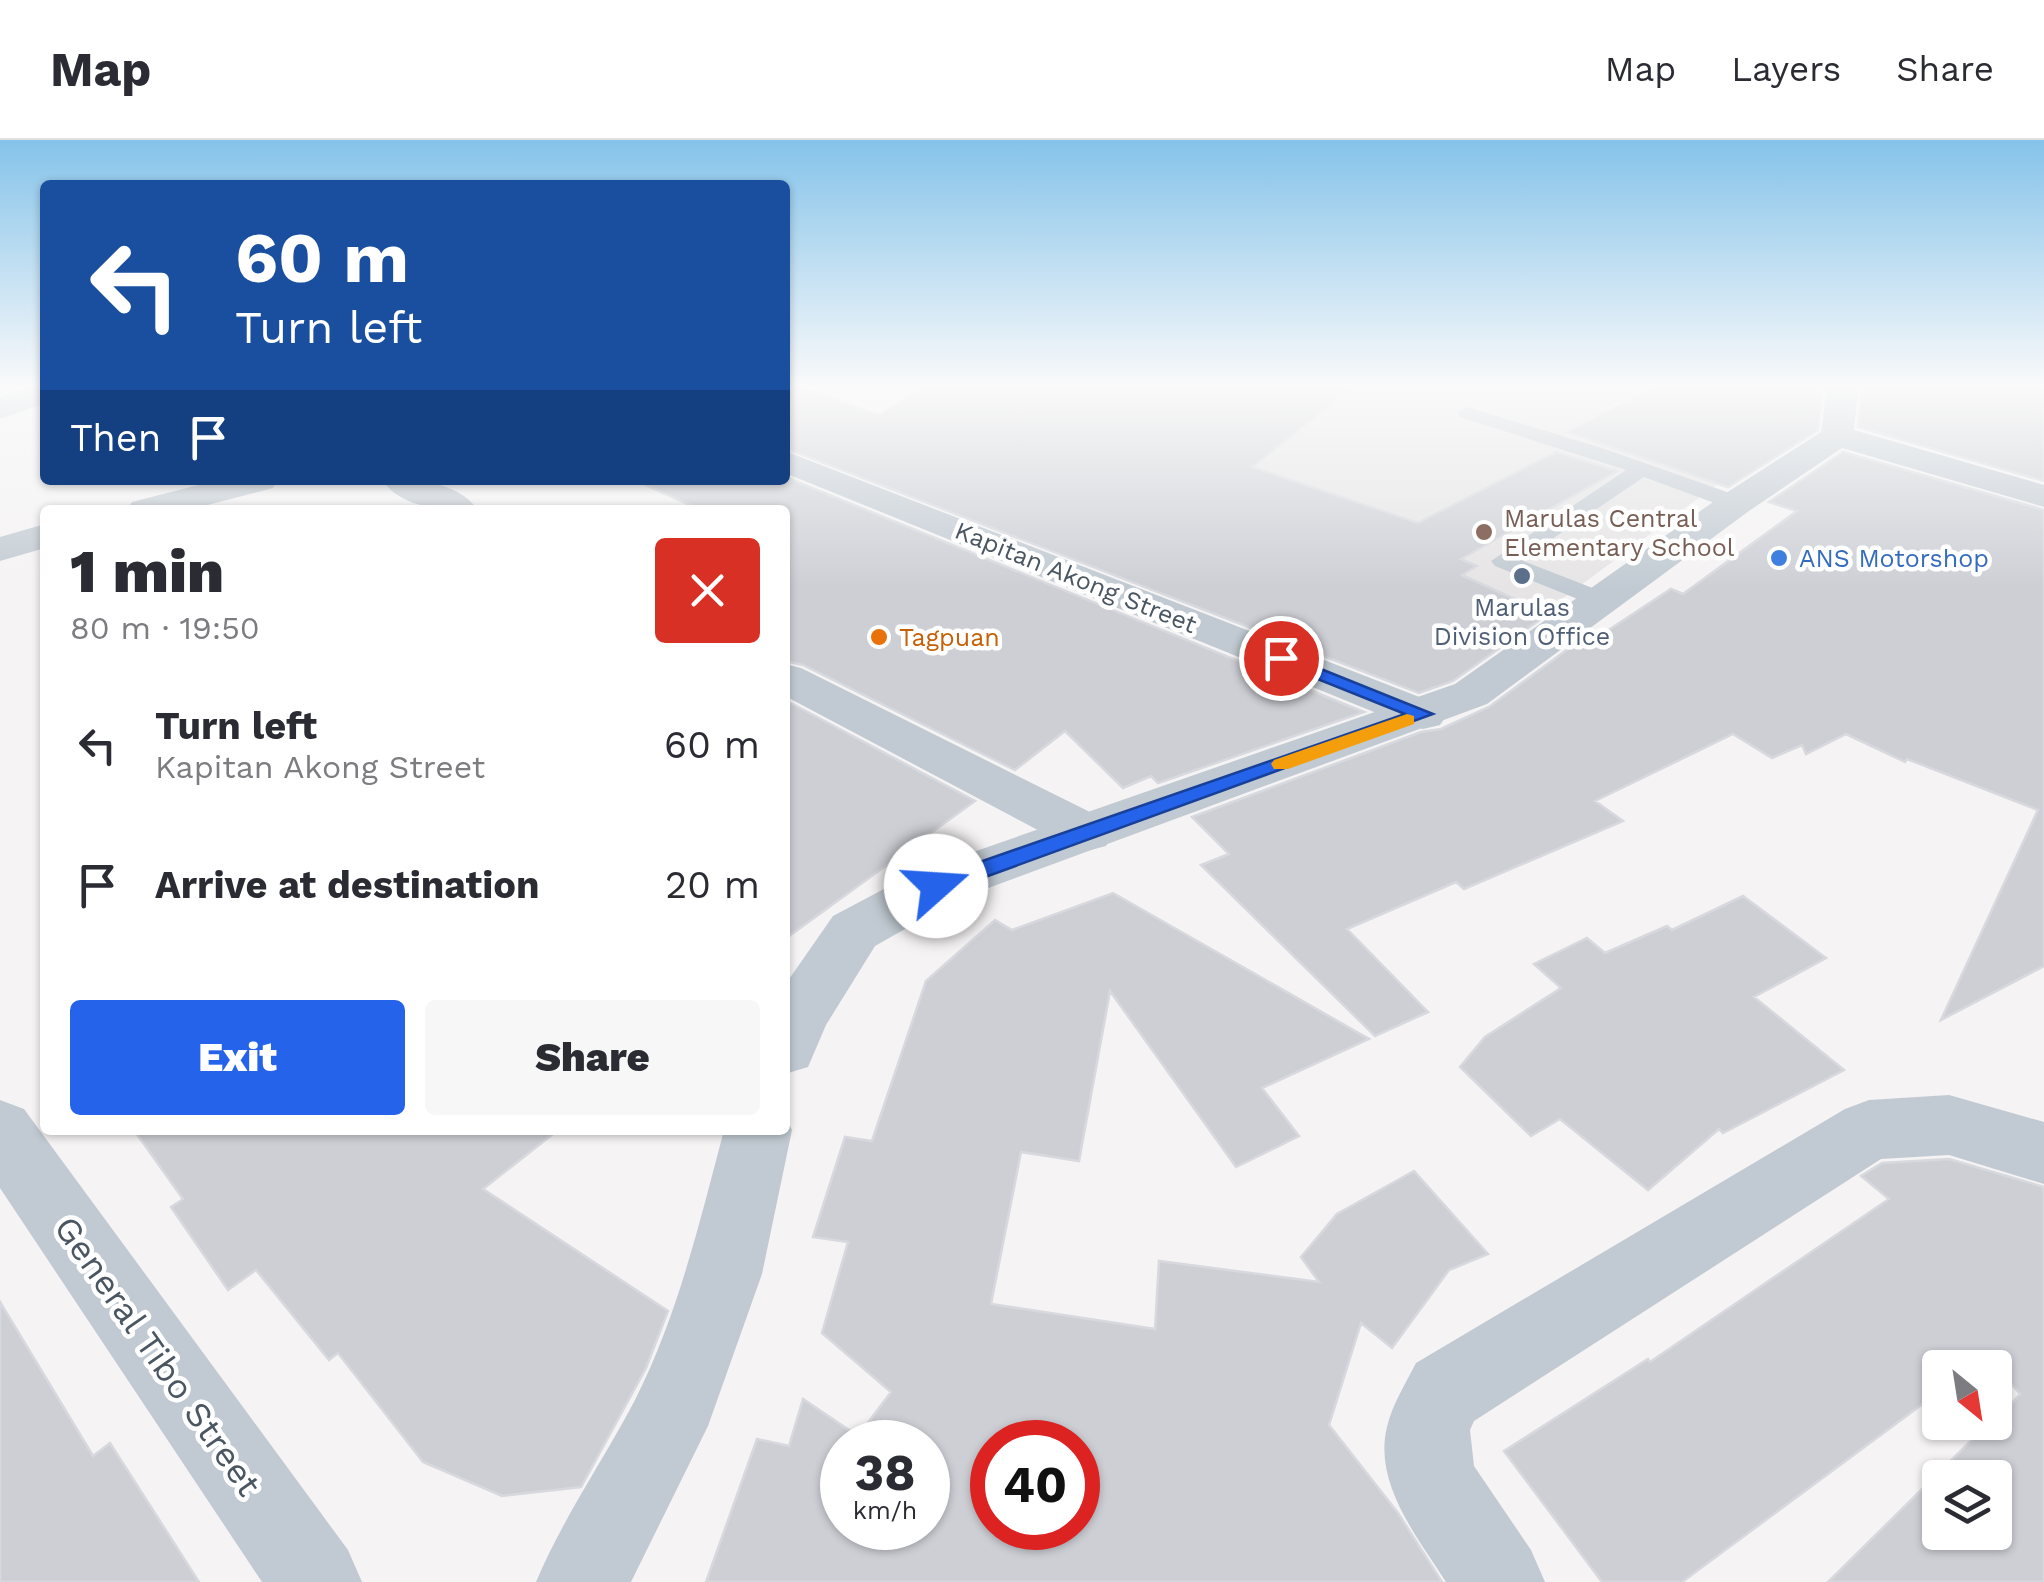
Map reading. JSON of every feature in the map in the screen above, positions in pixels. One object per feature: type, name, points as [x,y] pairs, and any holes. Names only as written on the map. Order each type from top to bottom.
[{"type":"street","points":[[790,1036],[797,1018],[854,932],[936,886],[1471,694],[1809,454]]},
{"type":"street","points":[[1899,454],[2043,496]]},
{"type":"street","name":"Kapitan Akong Street","points":[[790,463],[1423,714]]},
{"type":"street","points":[[164,505],[241,485]]},
{"type":"street","points":[[410,485],[449,505]]},
{"type":"street","points":[[0,549],[40,537]]},
{"type":"street","points":[[790,681],[1087,833]]},
{"type":"street","points":[[1499,1582],[1432,1480],[1428,1429],[1445,1392],[1869,1130],[1949,1125],[2044,1153]]},
{"type":"street","name":"General Tibo Street","points":[[0,1130],[316,1582]]},
{"type":"street","points":[[582,1582],[666,1426],[724,1274],[757,1135]]},
{"type":"lane","points":[[1598,454],[1736,503]]},
{"type":"lane","points":[[1604,601],[1504,561],[1643,468]]},
{"type":"shaded area","points":[[1233,454],[1742,454],[1753,458],[1501,644]]},
{"type":"building","points":[[801,454],[1268,454],[1252,467],[1418,523],[1552,454],[1617,471],[1461,559],[1477,566],[1462,575],[1548,614],[1453,681],[1419,693]]},
{"type":"building","points":[[1632,454],[1780,454],[1728,487]]},
{"type":"building","points":[[1840,454],[1851,454],[2044,510],[2044,966],[1941,1020],[2038,810],[1907,759],[1905,762],[1846,734],[1806,754],[1802,745],[1772,758],[1733,734],[1595,801],[1623,821],[1464,889],[1456,882],[1347,929],[1428,1012],[1375,1036],[1201,865],[1229,854],[1192,817],[1421,732],[1441,729],[1489,707],[1590,633],[1598,637],[1671,589],[1683,594],[1797,511],[1769,502]]},
{"type":"building","points":[[1952,454],[2044,454],[2044,481]]},
{"type":"building","points":[[790,479],[1364,712],[1158,783],[1151,776],[1123,788],[1065,731],[1015,770],[803,665],[790,662],[790,505],[690,505],[646,485],[790,485]]},
{"type":"building","points":[[790,703],[975,801],[790,935]]},
{"type":"building","points":[[1113,893],[1369,1039],[1262,1088],[1299,1136],[1236,1167],[1110,991],[1079,1161],[1021,1152],[991,1304],[1155,1329],[1159,1261],[1319,1282],[1301,1257],[1337,1214],[1414,1171],[1488,1254],[1449,1270],[1392,1348],[1361,1323],[1329,1425],[1398,1513],[1442,1582],[706,1582],[757,1439],[789,1446],[803,1399],[834,1420],[820,1420],[820,1550],[950,1550],[950,1420],[870,1420],[891,1392],[822,1333],[848,1242],[813,1237],[845,1137],[872,1141],[926,981],[995,920],[1012,930]]},
{"type":"building","points":[[1743,896],[1826,958],[1754,997],[1844,1070],[1723,1133],[1719,1129],[1648,1190],[1560,1119],[1531,1136],[1460,1067],[1485,1037],[1561,988],[1534,964],[1587,938],[1605,953],[1667,926],[1672,930]]},
{"type":"building","points":[[138,1135],[552,1135],[483,1189],[668,1311],[646,1368],[581,1487],[502,1496],[423,1462],[338,1353],[329,1360],[256,1270],[228,1290],[171,1207],[183,1199]]},
{"type":"building","points":[[1949,1159],[2044,1187],[2044,1582],[1828,1582],[1922,1489],[1922,1550],[2012,1550],[2012,1460],[1952,1460],[1972,1440],[2012,1440],[2012,1403],[2020,1394],[2012,1385],[2012,1350],[1922,1350],[1922,1404],[1682,1582],[1602,1582],[1504,1451],[1648,1359],[1650,1362],[1889,1199],[1861,1176],[1882,1163]]},
{"type":"building","points":[[0,1302],[93,1456],[110,1443],[199,1582],[0,1582]]},
{"type":"slow traffic","points":[[1281,764],[1407,720]]},
{"type":"place","name":"Marulas Central Elementary School","points":[[1484,532]]},
{"type":"place","name":"ANS Motorshop","points":[[1779,558]]},
{"type":"place","name":"Marulas Division Office","points":[[1522,576]]},
{"type":"place","name":"Tagpuan","points":[[879,637]]},
{"type":"route","points":[[936,886],[1423,714],[1281,658]]}]
